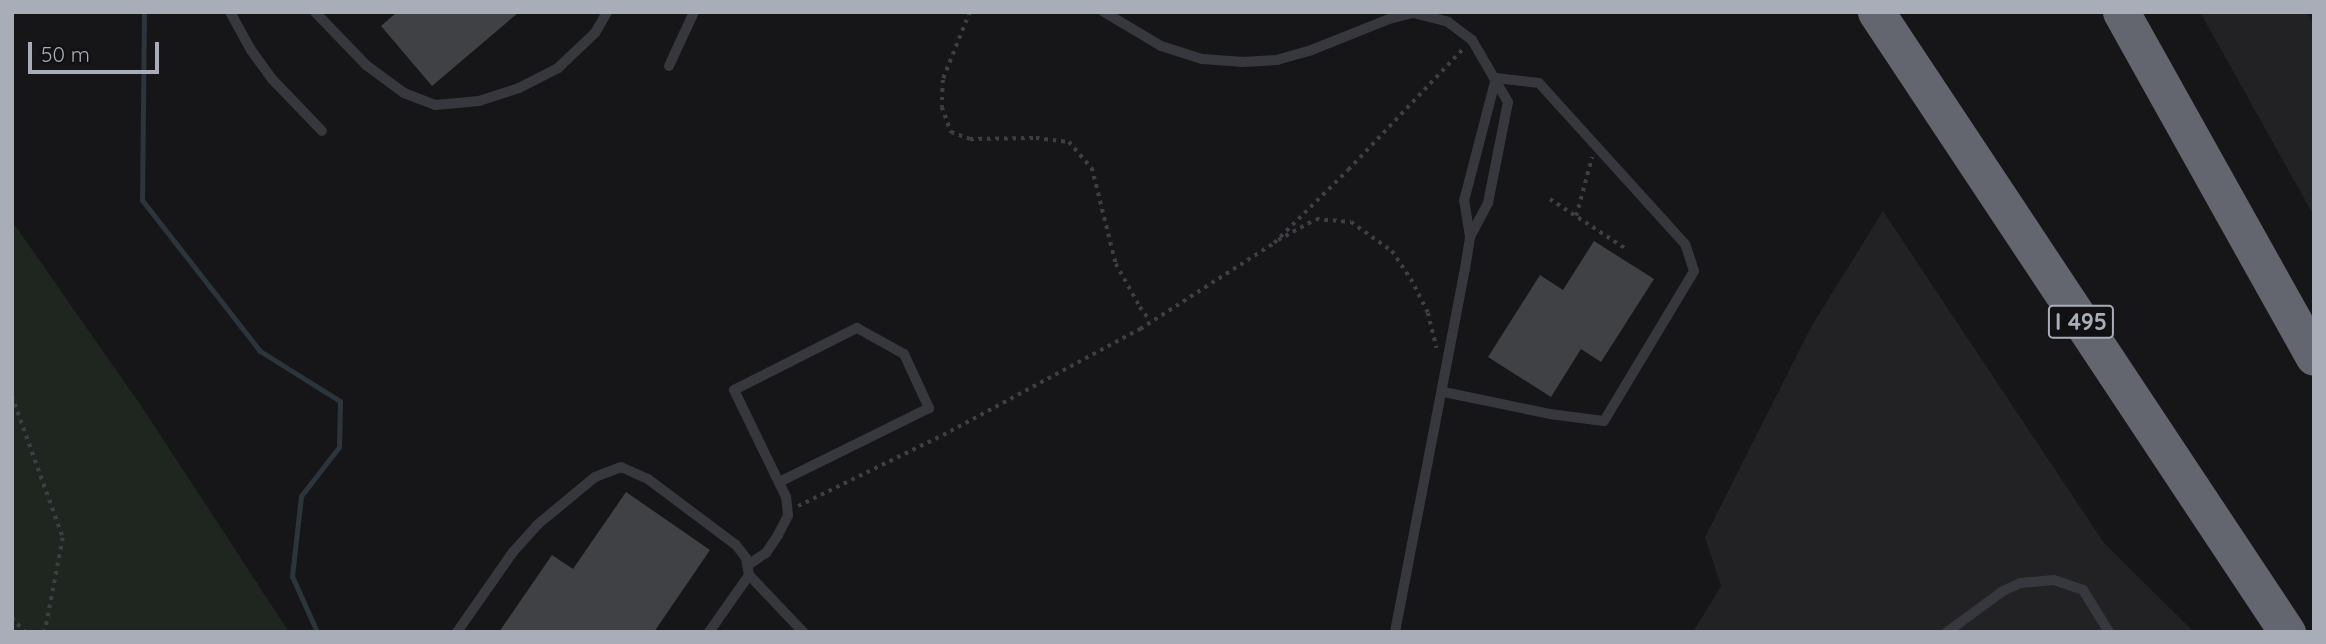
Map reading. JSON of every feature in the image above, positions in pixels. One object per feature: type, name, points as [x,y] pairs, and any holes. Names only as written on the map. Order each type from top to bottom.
[{"type":"highway","name":"I 495","points":[[1876,12],[2287,632]]},
{"type":"highway","points":[[2121,12],[2314,357]]},
{"type":"lane","points":[[230,12],[251,50],[272,79],[322,131]]},
{"type":"lane","points":[[315,12],[366,65],[404,93],[435,105],[480,101],[519,88],[558,68],[595,33],[607,12]]},
{"type":"lane","points":[[669,66],[694,12]]},
{"type":"lane","points":[[1104,12],[1161,46],[1215,60],[1276,60],[1309,51],[1388,19],[1413,13],[1448,22],[1472,40],[1508,102],[1488,203],[1470,237],[1444,391],[1395,632]]},
{"type":"lane","points":[[1444,391],[1550,414],[1604,421],[1694,271],[1685,244],[1539,83],[1496,78]]},
{"type":"lane","points":[[1470,237],[1464,201],[1496,78]]},
{"type":"lane","points":[[709,632],[748,570],[766,553],[778,535],[788,511],[786,497],[734,390],[858,328],[904,354],[929,408],[779,482]]},
{"type":"lane","points":[[457,632],[527,537],[595,477],[613,468],[633,471],[648,479],[736,545],[748,570],[803,632]]},
{"type":"lane","points":[[1947,632],[2003,591],[2020,583],[2053,580],[2083,590],[2109,632]]},
{"type":"path","points":[[970,12],[943,80],[942,107],[951,132],[970,139],[1036,138],[1069,142],[1092,168],[1116,264],[1151,321]]},
{"type":"path","points":[[1273,243],[1348,170],[1472,40]]},
{"type":"path","points":[[1576,216],[1596,146]]},
{"type":"path","points":[[1550,200],[1626,249]]},
{"type":"path","points":[[788,511],[943,435],[1151,321],[1273,243],[1316,219],[1351,222],[1392,251],[1411,279],[1428,313],[1432,337],[1447,373]]},
{"type":"path","points":[[12,396],[63,538],[45,632]]},
{"type":"path","points":[[12,618],[25,632]]},
{"type":"shaded area","points":[[2200,12],[2307,12],[2314,25],[2314,216]]},
{"type":"shaded area","points":[[1883,211],[2104,543],[2194,632],[1693,632],[1721,586],[1705,537],[1811,327]]},
{"type":"shaded area","points":[[12,221],[142,407],[289,632],[12,632]]},
{"type":"building","points":[[397,12],[519,12],[432,86],[381,26]]},
{"type":"building","points":[[1594,241],[1654,279],[1601,362],[1581,349],[1551,397],[1488,357],[1540,275],[1563,290]]},
{"type":"building","points":[[626,492],[710,550],[654,632],[499,632],[552,555],[573,569]]},
{"type":"waterway","points":[[144,12],[142,200],[260,351],[340,401],[339,447],[301,496],[292,576],[317,632]]}]
